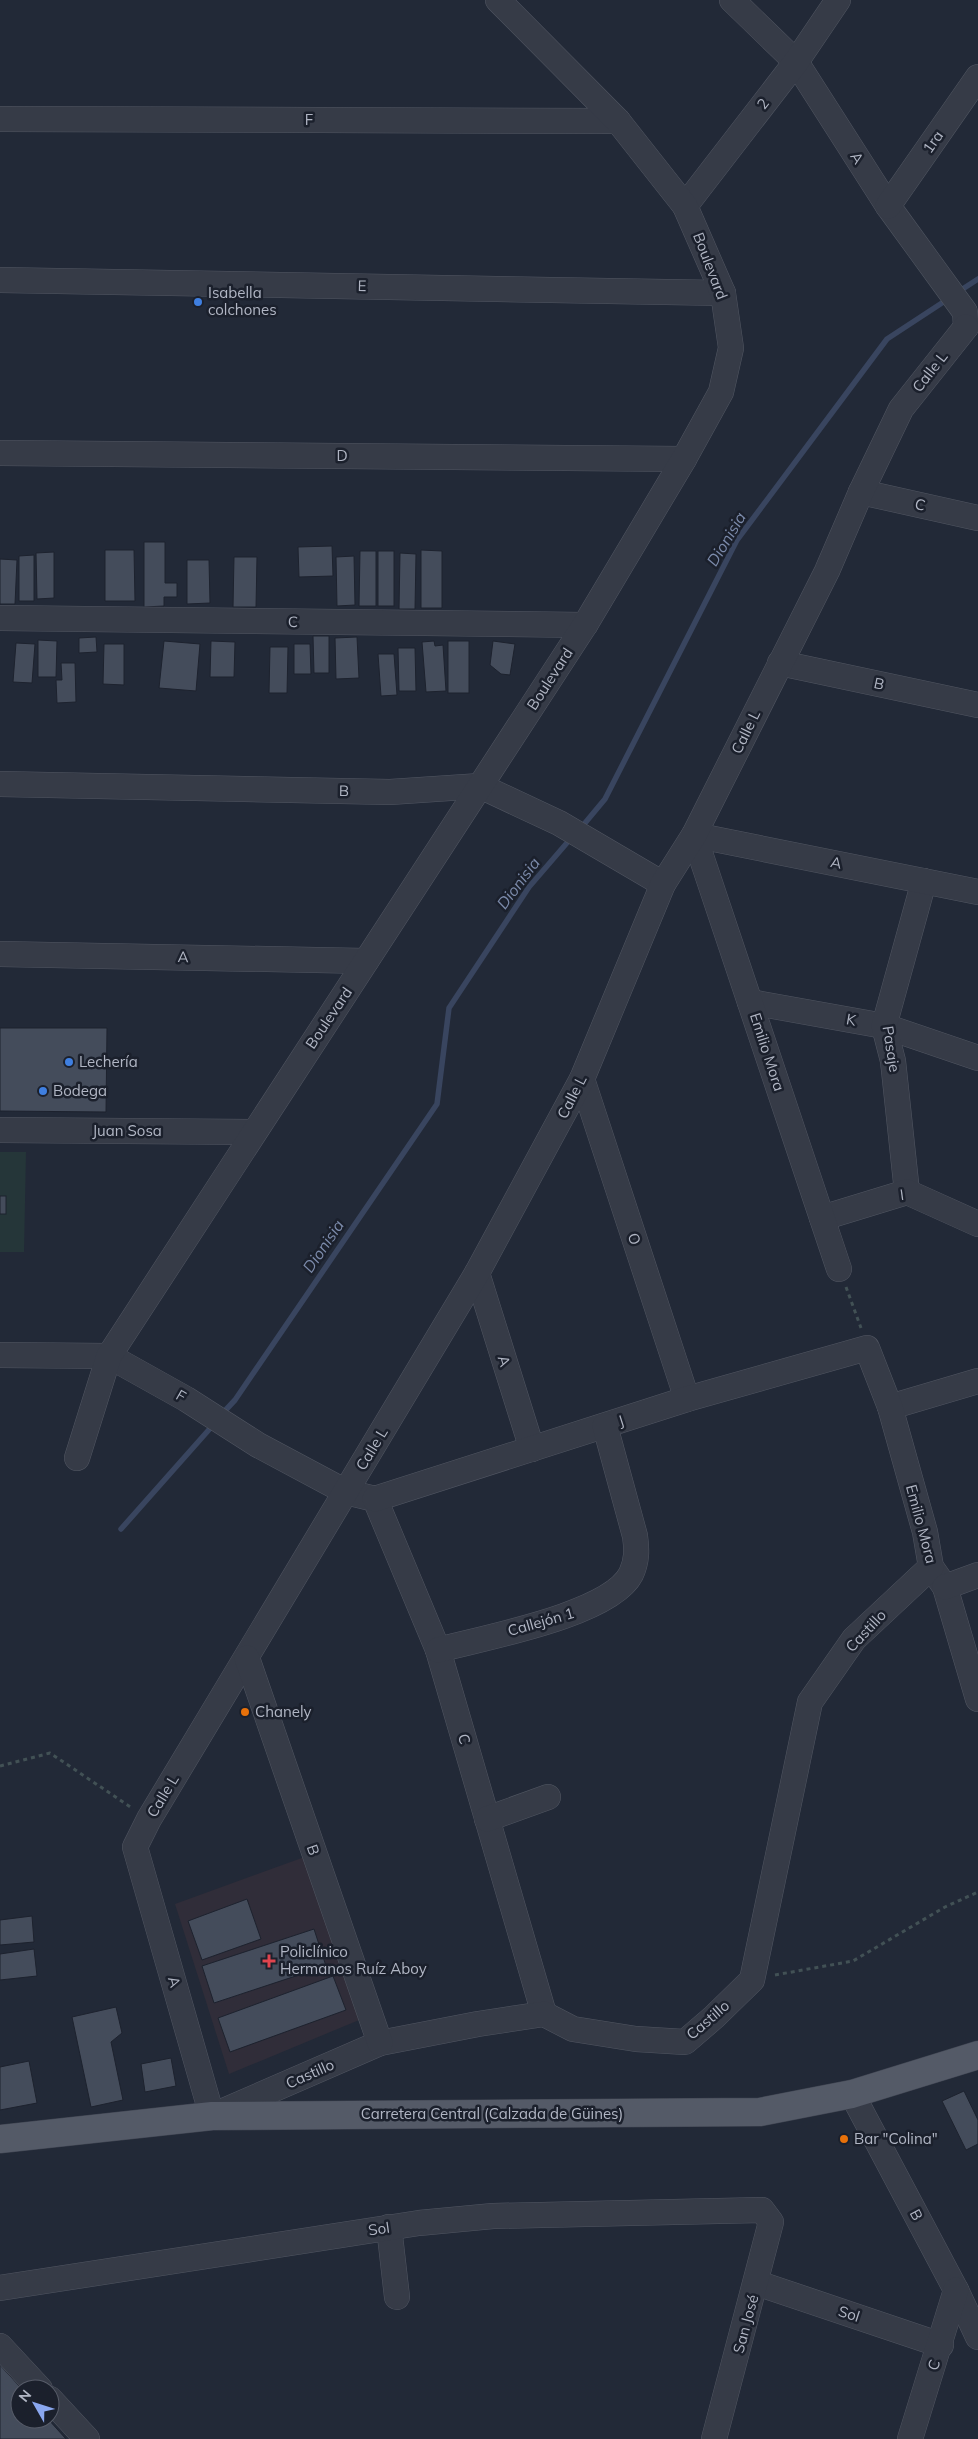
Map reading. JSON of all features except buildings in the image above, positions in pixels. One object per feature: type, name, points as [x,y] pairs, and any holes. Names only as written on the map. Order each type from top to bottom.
[{"type":"main road","name":"Carretera Central (Calzada de Güines)","points":[[0,2139],[212,2116],[760,2112],[852,2094],[978,2055]]},
{"type":"street","name":"Boulevard","points":[[77,1458],[109,1356],[585,625],[684,459],[721,392],[731,348],[723,293],[685,206],[618,121],[498,0]]},
{"type":"street","name":"A","points":[[732,0],[796,62],[888,206],[946,283],[970,323]]},
{"type":"street","name":"2","points":[[685,206],[796,62],[838,0]]},
{"type":"street","name":"1ra","points":[[888,206],[978,77]]},
{"type":"street","name":"F","points":[[0,119],[618,121]]},
{"type":"street","name":"E","points":[[0,280],[723,293]]},
{"type":"street","name":"Calle L","points":[[136,1847],[149,1819],[477,1273],[582,1079],[663,884],[694,835],[828,572],[861,492],[901,408],[970,323]]},
{"type":"street","name":"D","points":[[0,454],[684,459]]},
{"type":"street","name":"C","points":[[861,492],[978,518]]},
{"type":"street","name":"C","points":[[0,618],[585,625]]},
{"type":"street","name":"B","points":[[780,663],[978,705]]},
{"type":"street","name":"B","points":[[0,784],[390,792],[480,786],[559,823],[663,884]]},
{"type":"street","name":"A","points":[[694,835],[978,892]]},
{"type":"street","name":"Emilio Mora","points":[[694,835],[839,1269]]},
{"type":"street","name":"Pasaje","points":[[907,1192],[894,1061],[884,1026],[924,881]]},
{"type":"street","name":"A","points":[[0,954],[366,961]]},
{"type":"street","name":"K","points":[[750,1002],[884,1026],[978,1058]]},
{"type":"street","name":"O","points":[[582,1079],[687,1399]]},
{"type":"street","name":"Juan Sosa","points":[[0,1130],[254,1132]]},
{"type":"street","name":"I","points":[[822,1218],[907,1192],[978,1224]]},
{"type":"street","name":"A","points":[[477,1273],[532,1449]]},
{"type":"street","name":"Emilio Mora","points":[[867,1348],[890,1407],[926,1532],[931,1567],[945,1587],[978,1699]]},
{"type":"street","name":"J","points":[[375,1499],[687,1399],[867,1348]]},
{"type":"street","name":"F","points":[[0,1355],[109,1356],[186,1399],[258,1444],[346,1492]]},
{"type":"street","points":[[890,1407],[978,1381]]},
{"type":"street","name":"Callejón 1","points":[[438,1650],[578,1613],[616,1590],[631,1575],[637,1555],[635,1536],[605,1426]]},
{"type":"street","points":[[346,1492],[375,1499]]},
{"type":"street","name":"C","points":[[375,1499],[438,1650],[544,2014]]},
{"type":"street","name":"Castillo","points":[[212,2116],[380,2043],[478,2024],[544,2014],[573,2029],[636,2039],[685,2042],[752,1980],[810,1702],[854,1639],[931,1567]]},
{"type":"street","points":[[945,1587],[978,1575]]},
{"type":"street","name":"B","points":[[247,1658],[380,2043]]},
{"type":"street","points":[[487,1819],[548,1797]]},
{"type":"street","name":"A","points":[[136,1847],[212,2116]]},
{"type":"street","name":"B","points":[[852,2094],[956,2290],[978,2337]]},
{"type":"street","name":"Sol","points":[[0,2288],[389,2227],[493,2216],[762,2210]]},
{"type":"street","name":"San José","points":[[714,2439],[757,2283],[771,2222],[762,2210]]},
{"type":"street","points":[[389,2227],[397,2297]]},
{"type":"street","name":"Sol","points":[[757,2283],[941,2344]]},
{"type":"street","name":"C","points":[[910,2439],[941,2344],[956,2290]]},
{"type":"street","points":[[0,2346],[31,2379]]},
{"type":"street","points":[[60,2410],[87,2439]]},
{"type":"path","points":[[839,1269],[867,1348]]},
{"type":"path","points":[[0,1766],[50,1753],[149,1819]]},
{"type":"path","points":[[752,1980],[853,1960],[945,1907],[978,1892]]},
{"type":"shaded area","points":[[0,1152],[26,1152],[24,1252],[0,1252]]},
{"type":"shaded area","name":"Policlínico Hermanos Ruíz Aboy","points":[[310,1855],[364,2018],[229,2074],[175,1904]]},
{"type":"waterway","name":"Dionisia","points":[[958,292],[978,279]]},
{"type":"waterway","name":"Dionisia","points":[[580,829],[605,799],[737,540],[887,339],[948,299]]},
{"type":"waterway","name":"Dionisia","points":[[221,1415],[235,1400],[437,1104],[449,1008],[529,887],[572,837]]},
{"type":"waterway","name":"Dionisia","points":[[121,1529],[214,1424]]},
{"type":"place","name":"Isabella colchones","points":[[198,302]]},
{"type":"place","name":"Lechería","points":[[69,1062]]},
{"type":"place","name":"Bodega","points":[[43,1091]]},
{"type":"place","name":"Chanely","points":[[245,1712]]},
{"type":"place","name":"Policlínico Hermanos Ruíz Aboy","points":[[269,1961]]},
{"type":"place","name":"Bar \"Colina\"","points":[[844,2139]]}]
